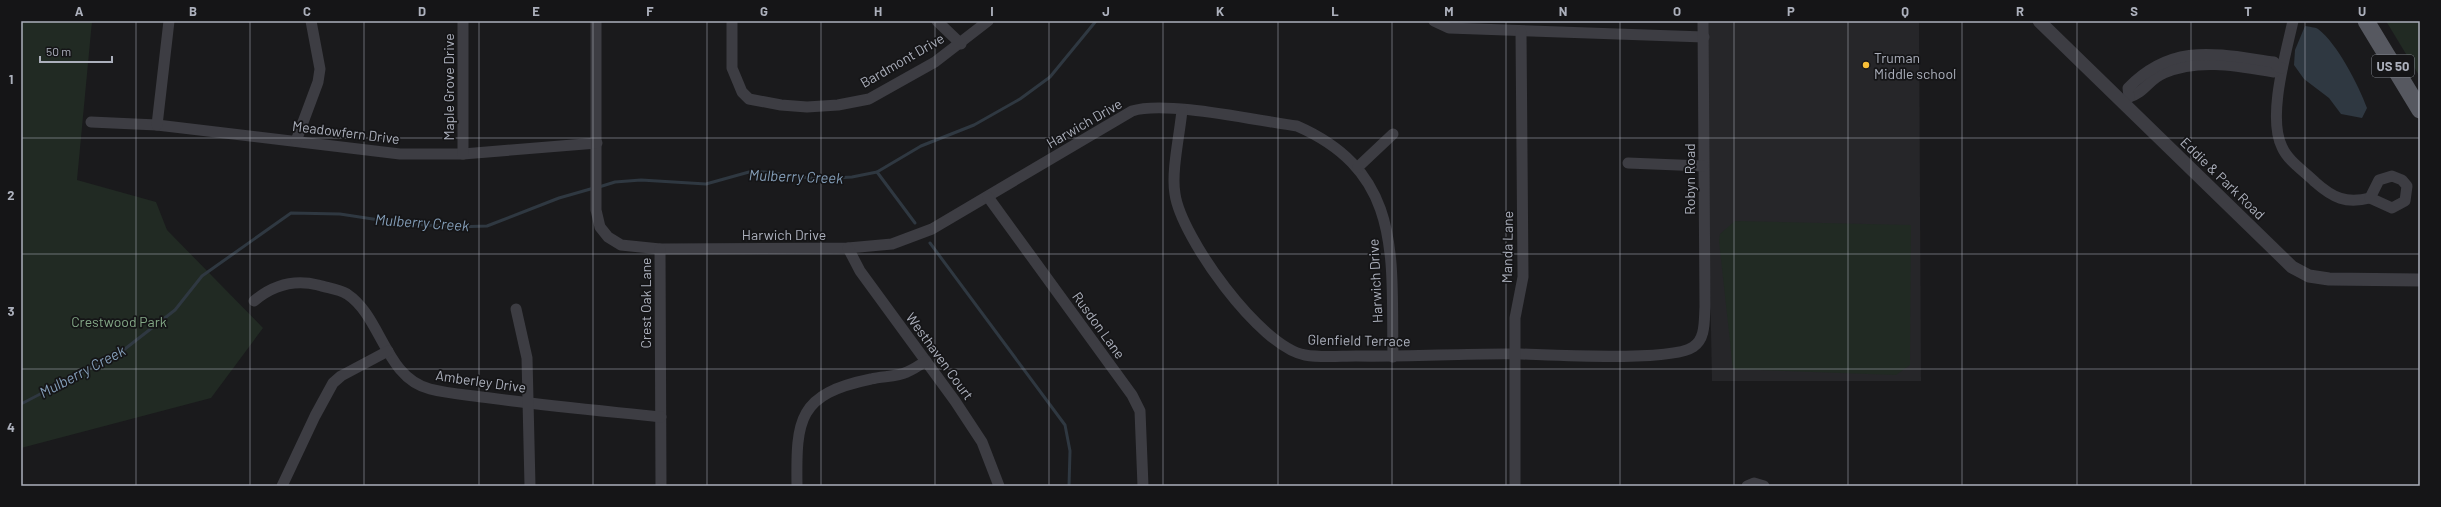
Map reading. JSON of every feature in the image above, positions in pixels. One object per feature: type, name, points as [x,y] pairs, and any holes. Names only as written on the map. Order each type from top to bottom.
[{"type":"main road","name":"US 50","points":[[2366,21],[2420,110]]},
{"type":"street","points":[[156,125],[169,21]]},
{"type":"street","points":[[296,141],[318,82],[320,69],[311,21]]},
{"type":"street","name":"Maple Grove Drive","points":[[463,21],[463,154]]},
{"type":"street","name":"Crest Oak Lane","points":[[596,21],[596,210],[600,227],[608,237],[621,245],[660,249],[662,486]]},
{"type":"street","name":"Bardmont Drive","points":[[732,21],[732,68],[736,83],[749,99],[781,105],[807,107],[838,105],[869,98],[936,62],[961,44],[988,21]]},
{"type":"street","points":[[937,21],[961,44]]},
{"type":"street","points":[[1434,21],[1449,28],[1521,32],[1704,37]]},
{"type":"street","name":"Robyn Road","points":[[1703,21],[1705,307],[1703,336]]},
{"type":"street","name":"Eddie & Park Road","points":[[2039,21],[2126,100],[2292,267],[2309,276],[2329,279],[2420,280]]},
{"type":"street","points":[[2293,21],[2280,68],[2275,122],[2279,140],[2288,156],[2330,196],[2347,200],[2370,198]]},
{"type":"street","name":"Manda Lane","points":[[1515,486],[1515,318],[1523,277],[1521,32]]},
{"type":"street","points":[[2126,100],[2128,88],[2140,76],[2158,63],[2185,55],[2223,55],[2274,62],[2280,68]]},
{"type":"street","name":"Harwich Drive","points":[[660,249],[848,248],[892,244],[932,229],[1132,111],[1142,108],[1182,110],[1297,126],[1314,134],[1358,167],[1372,190],[1382,212],[1388,230],[1391,248],[1393,357]]},
{"type":"street","name":"Glenfield Terrace","points":[[1182,110],[1174,184],[1179,213],[1212,267],[1261,330],[1274,339],[1304,355],[1393,357],[1514,354],[1645,356],[1672,353],[1693,347],[1703,336]]},
{"type":"street","name":"Meadowfern Drive","points":[[91,122],[156,125],[400,154],[463,154],[597,144]]},
{"type":"street","points":[[1358,167],[1393,134]]},
{"type":"street","points":[[1628,163],[1703,166]]},
{"type":"street","name":"Rusdon Lane","points":[[988,197],[1132,395],[1140,411],[1143,486]]},
{"type":"street","name":"Westhaven Court","points":[[848,248],[860,271],[926,361],[982,442],[998,486]]},
{"type":"street","name":"Amberley Drive","points":[[254,301],[265,292],[279,285],[306,282],[345,293],[370,317],[388,351],[405,375],[416,384],[429,389],[530,404],[661,417]]},
{"type":"street","points":[[516,309],[527,358],[530,404],[530,486]]},
{"type":"street","points":[[282,486],[333,383],[341,376],[388,351]]},
{"type":"street","points":[[798,486],[798,430],[804,413],[813,404],[832,390],[858,381],[906,373],[926,361]]},
{"type":"street","points":[[1747,486],[1754,483],[1764,486]]},
{"type":"shaded area","points":[[1705,21],[1919,21],[1921,381],[1712,381]]},
{"type":"shaded area","points":[[2305,26],[2318,29],[2333,44],[2340,54],[2359,88],[2367,108],[2362,118],[2341,114],[2329,98],[2304,79],[2294,65],[2295,50]]},
{"type":"green space","name":"Crestwood Park","points":[[21,21],[92,21],[77,180],[156,202],[167,230],[263,328],[211,398],[21,448]]},
{"type":"green space","points":[[2386,21],[2420,21],[2420,77]]},
{"type":"green space","points":[[1735,221],[1911,225],[1910,365],[1896,375],[1733,369],[1719,241],[1720,234]]},
{"type":"waterway","name":"Mulberry Creek","points":[[599,187],[615,182],[641,180],[706,184],[749,172],[765,172],[817,179],[852,177],[877,172],[921,146],[974,125],[1020,99],[1050,77],[1096,21]]},
{"type":"waterway","points":[[877,172],[915,223]]},
{"type":"waterway","name":"Mulberry Creek","points":[[21,404],[121,352],[175,310],[202,276],[291,213],[340,214],[399,223],[455,227],[487,226],[559,198],[594,188]]},
{"type":"waterway","points":[[930,243],[1065,425],[1070,451],[1069,486]]},
{"type":"place","name":"Truman Middle school","points":[[1866,65]]}]
